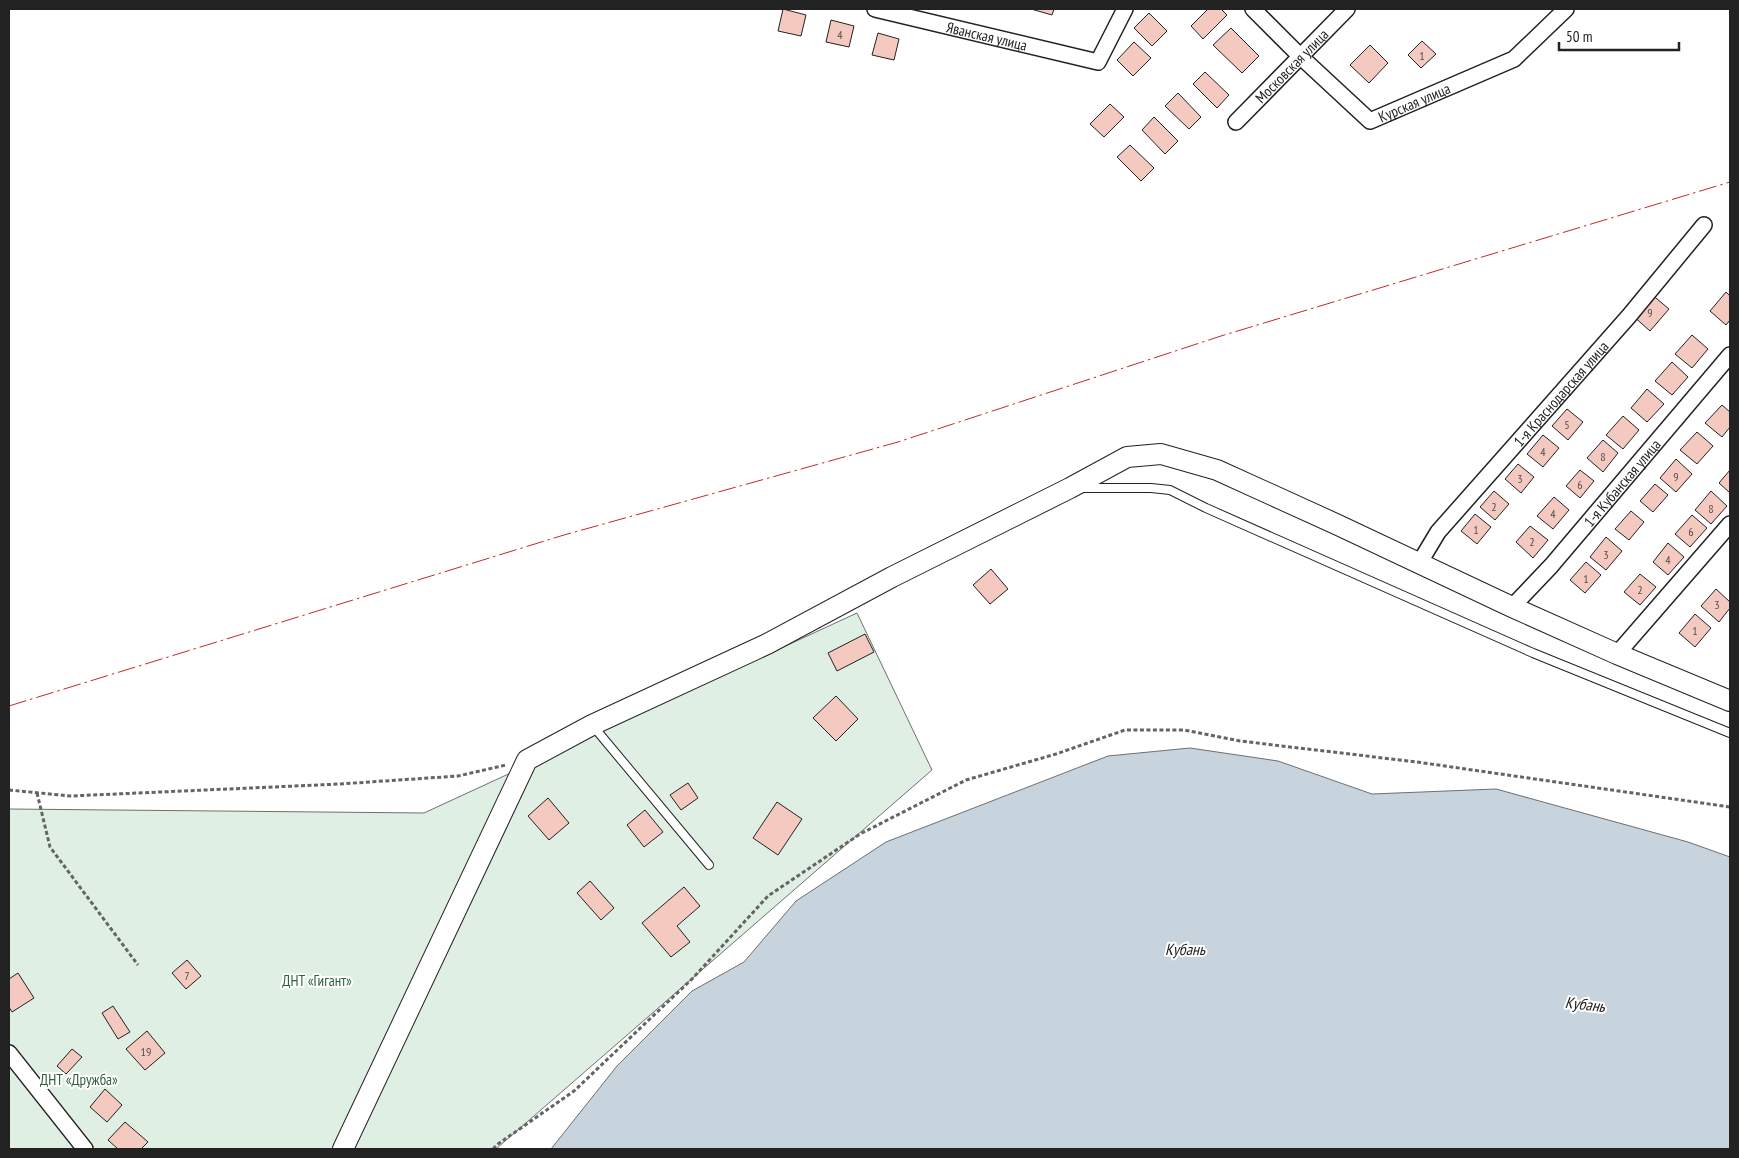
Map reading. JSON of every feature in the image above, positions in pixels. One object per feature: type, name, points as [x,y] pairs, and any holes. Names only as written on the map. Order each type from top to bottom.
[{"type":"street","name":"Яванская улица","points":[[875,9],[1098,62],[1125,9]]},
{"type":"street","name":"Курская улица","points":[[1253,9],[1370,121],[1514,59],[1566,9]]},
{"type":"street","name":"Московская улица","points":[[1236,122],[1347,9]]},
{"type":"street","name":"1-я Краснодарская улица","points":[[1420,562],[1438,532],[1629,316],[1704,225]]},
{"type":"street","name":"1-я Кубанская улица","points":[[1512,607],[1551,566],[1730,355]]},
{"type":"street","points":[[343,1149],[527,760],[592,725],[767,644],[892,577],[1070,488],[1127,457],[1161,454],[1217,470],[1617,654],[1729,699]]},
{"type":"street","points":[[1617,654],[1730,524]]},
{"type":"street","points":[[11,1059],[85,1149]]},
{"type":"lane","points":[[1070,488],[1151,488],[1170,490],[1224,516],[1533,652],[1730,733]]},
{"type":"lane","points":[[592,725],[709,865]]},
{"type":"path","points":[[493,1149],[574,1091],[693,978],[768,896],[860,834],[966,780],[1056,754],[1125,730],[1184,730],[1240,741],[1417,762],[1730,807]]},
{"type":"path","points":[[9,790],[71,796],[330,784],[458,776],[527,760]]},
{"type":"path","points":[[37,793],[50,847],[138,965]]},
{"type":"green space","name":"ДНТ «Гигант»","points":[[857,613],[932,770],[496,1149],[9,1149],[9,809],[424,813]]},
{"type":"water","name":"Кубань","points":[[1190,748],[1278,761],[1372,794],[1496,789],[1688,842],[1730,857],[1730,1149],[551,1149],[617,1066],[692,991],[744,962],[796,901],[886,842],[1108,756]]},
{"type":"building","points":[[783,9],[806,15],[801,36],[778,31]]},
{"type":"building","points":[[1031,9],[1054,9],[1052,15]]},
{"type":"building","points":[[1208,9],[1221,9],[1227,15],[1203,39],[1191,26]]},
{"type":"building","points":[[1149,13],[1167,31],[1152,46],[1134,28]]},
{"type":"building","points":[[831,20],[854,26],[849,47],[826,42]]},
{"type":"building","points":[[1231,28],[1259,56],[1242,73],[1213,45]]},
{"type":"building","points":[[878,33],[899,39],[894,60],[872,55]]},
{"type":"building","points":[[1422,41],[1436,54],[1421,68],[1408,55]]},
{"type":"building","points":[[1134,42],[1151,58],[1133,76],[1117,60]]},
{"type":"building","points":[[1370,45],[1388,63],[1369,83],[1350,65]]},
{"type":"building","points":[[1205,72],[1229,95],[1217,108],[1193,84]]},
{"type":"building","points":[[1178,93],[1201,117],[1189,129],[1165,106]]},
{"type":"building","points":[[1110,104],[1124,117],[1104,137],[1090,124]]},
{"type":"building","points":[[1154,117],[1178,141],[1165,154],[1142,130]]},
{"type":"building","points":[[1130,145],[1154,168],[1141,181],[1117,157]]},
{"type":"building","points":[[1726,292],[1730,296],[1730,320],[1726,325],[1710,311]]},
{"type":"building","points":[[1650,293],[1669,309],[1650,331],[1632,315]]},
{"type":"building","points":[[1692,335],[1708,349],[1692,368],[1675,354]]},
{"type":"building","points":[[1672,362],[1688,377],[1672,395],[1655,381]]},
{"type":"building","points":[[1647,389],[1664,404],[1647,422],[1631,408]]},
{"type":"building","points":[[1722,405],[1730,412],[1730,427],[1722,437],[1705,423]]},
{"type":"building","points":[[1567,409],[1583,422],[1568,440],[1552,426]]},
{"type":"building","points":[[1623,416],[1639,430],[1623,449],[1606,435]]},
{"type":"building","points":[[1697,432],[1713,446],[1697,464],[1680,450]]},
{"type":"building","points":[[1543,435],[1559,448],[1543,467],[1527,454]]},
{"type":"building","points":[[1603,440],[1618,453],[1603,472],[1587,458]]},
{"type":"building","points":[[1676,459],[1692,474],[1676,492],[1660,478]]},
{"type":"building","points":[[1518,464],[1534,477],[1521,493],[1505,479]]},
{"type":"building","points":[[1580,470],[1594,481],[1580,498],[1566,486]]},
{"type":"building","points":[[1730,470],[1730,493],[1719,483]]},
{"type":"building","points":[[1655,484],[1668,495],[1653,512],[1640,501]]},
{"type":"building","points":[[1494,491],[1509,504],[1495,520],[1480,507]]},
{"type":"building","points":[[1711,491],[1727,506],[1711,524],[1695,510]]},
{"type":"building","points":[[1554,497],[1569,510],[1553,529],[1537,516]]},
{"type":"building","points":[[1631,511],[1644,522],[1629,540],[1615,529]]},
{"type":"building","points":[[1475,514],[1491,527],[1477,544],[1461,531]]},
{"type":"building","points":[[1692,515],[1707,528],[1690,547],[1675,534]]},
{"type":"building","points":[[1530,526],[1548,540],[1533,558],[1516,542]]},
{"type":"building","points":[[1606,537],[1622,551],[1606,570],[1590,557]]},
{"type":"building","points":[[1668,543],[1684,557],[1668,575],[1653,562]]},
{"type":"building","points":[[1586,562],[1601,575],[1585,593],[1570,580]]},
{"type":"building","points":[[991,569],[1008,589],[990,604],[973,585]]},
{"type":"building","points":[[1640,574],[1656,587],[1640,605],[1624,592]]},
{"type":"building","points":[[1716,589],[1730,602],[1730,608],[1719,622],[1701,606]]},
{"type":"building","points":[[1695,614],[1711,628],[1695,647],[1679,633]]},
{"type":"building","points":[[865,634],[874,652],[837,671],[828,653]]},
{"type":"building","points":[[836,696],[858,719],[836,741],[813,718]]},
{"type":"building","points":[[688,783],[698,798],[681,810],[670,795]]},
{"type":"building","points":[[548,798],[569,823],[549,840],[528,816]]},
{"type":"building","points":[[777,802],[802,819],[778,855],[753,838]]},
{"type":"building","points":[[645,810],[663,832],[644,847],[627,825]]},
{"type":"building","points":[[590,881],[614,908],[601,920],[577,893]]},
{"type":"building","points":[[684,887],[700,906],[677,926],[690,942],[671,957],[642,923]]},
{"type":"building","points":[[187,960],[201,976],[186,989],[172,973]]},
{"type":"building","points":[[18,973],[34,998],[12,1012],[9,1007],[9,979]]},
{"type":"building","points":[[113,1006],[130,1032],[118,1039],[102,1013]]},
{"type":"building","points":[[147,1031],[165,1053],[145,1070],[126,1049]]},
{"type":"building","points":[[72,1049],[82,1057],[66,1074],[57,1066]]},
{"type":"building","points":[[105,1089],[122,1105],[107,1122],[90,1107]]},
{"type":"building","points":[[125,1122],[148,1142],[141,1149],[118,1149],[108,1140]]},
{"type":"power","points":[[9,706],[564,535],[898,442],[1221,336],[1730,182]]},
{"type":"park label","name":"ДНТ «Дружба»","points":[[79,1079]]}]
